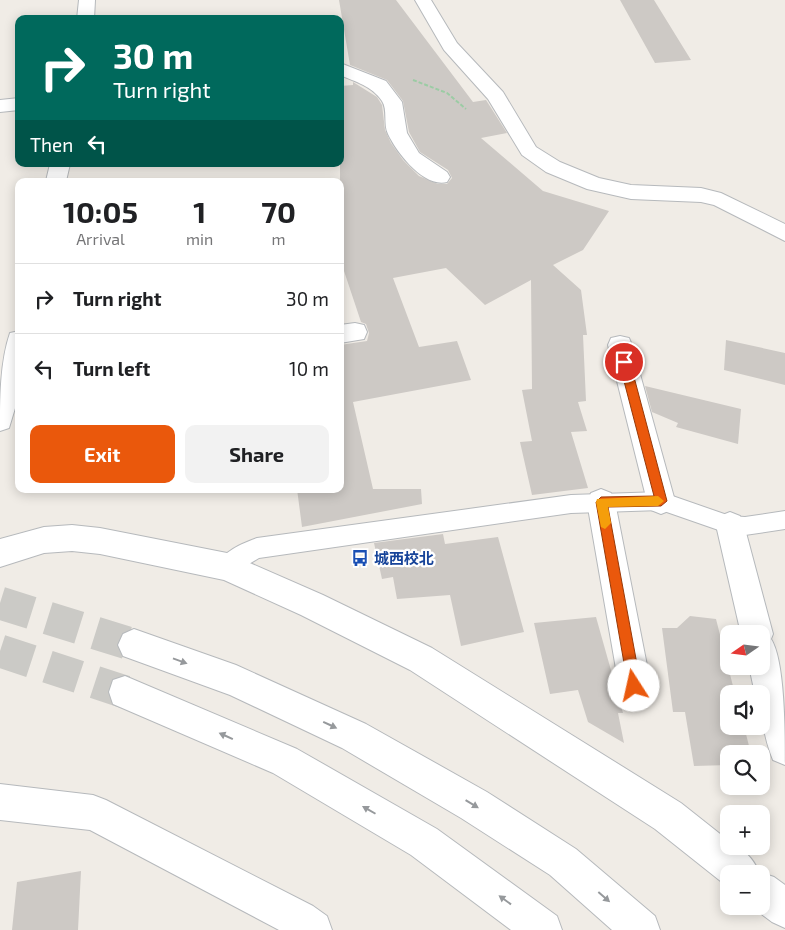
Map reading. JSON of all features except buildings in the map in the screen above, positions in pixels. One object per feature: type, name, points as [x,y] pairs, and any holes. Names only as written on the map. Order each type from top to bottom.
[{"type":"street","points":[[85,15],[87,0]]},
{"type":"street","points":[[423,0],[450,46],[496,96],[529,151],[553,167],[594,184],[630,192],[701,195],[722,200],[785,233]]},
{"type":"street","points":[[344,70],[379,85],[393,102],[397,133],[412,157],[440,177]]},
{"type":"street","points":[[0,106],[15,104]]},
{"type":"street","points":[[620,345],[661,501]]},
{"type":"street","points":[[0,420],[15,357]]},
{"type":"street","points":[[601,502],[634,686]]},
{"type":"street","points":[[730,525],[755,625]]},
{"type":"street","points":[[0,553],[44,540],[72,538],[100,541],[227,566],[421,659],[668,816],[730,865]]},
{"type":"street","points":[[134,644],[236,681],[354,736],[474,805],[563,862],[641,930]]},
{"type":"street","points":[[767,675],[785,748]]},
{"type":"street","points":[[125,692],[285,761],[424,842],[543,930]]},
{"type":"street","points":[[0,802],[93,813],[299,920],[313,930]]},
{"type":"street","points":[[770,897],[785,909]]},
{"type":"lane","points":[[227,566],[238,557],[257,548],[571,504],[661,501],[730,525],[745,526],[785,520]]},
{"type":"path","points":[[412,80],[447,93],[467,110]]},
{"type":"tunnel","points":[[0,603],[134,645]]},
{"type":"tunnel","points":[[0,651],[125,692]]},
{"type":"slow traffic","points":[[605,523],[601,502],[658,501]]},
{"type":"place","name":"城西校北","points":[[360,558]]},
{"type":"route","points":[[624,362],[661,501],[601,502],[634,686]]}]
